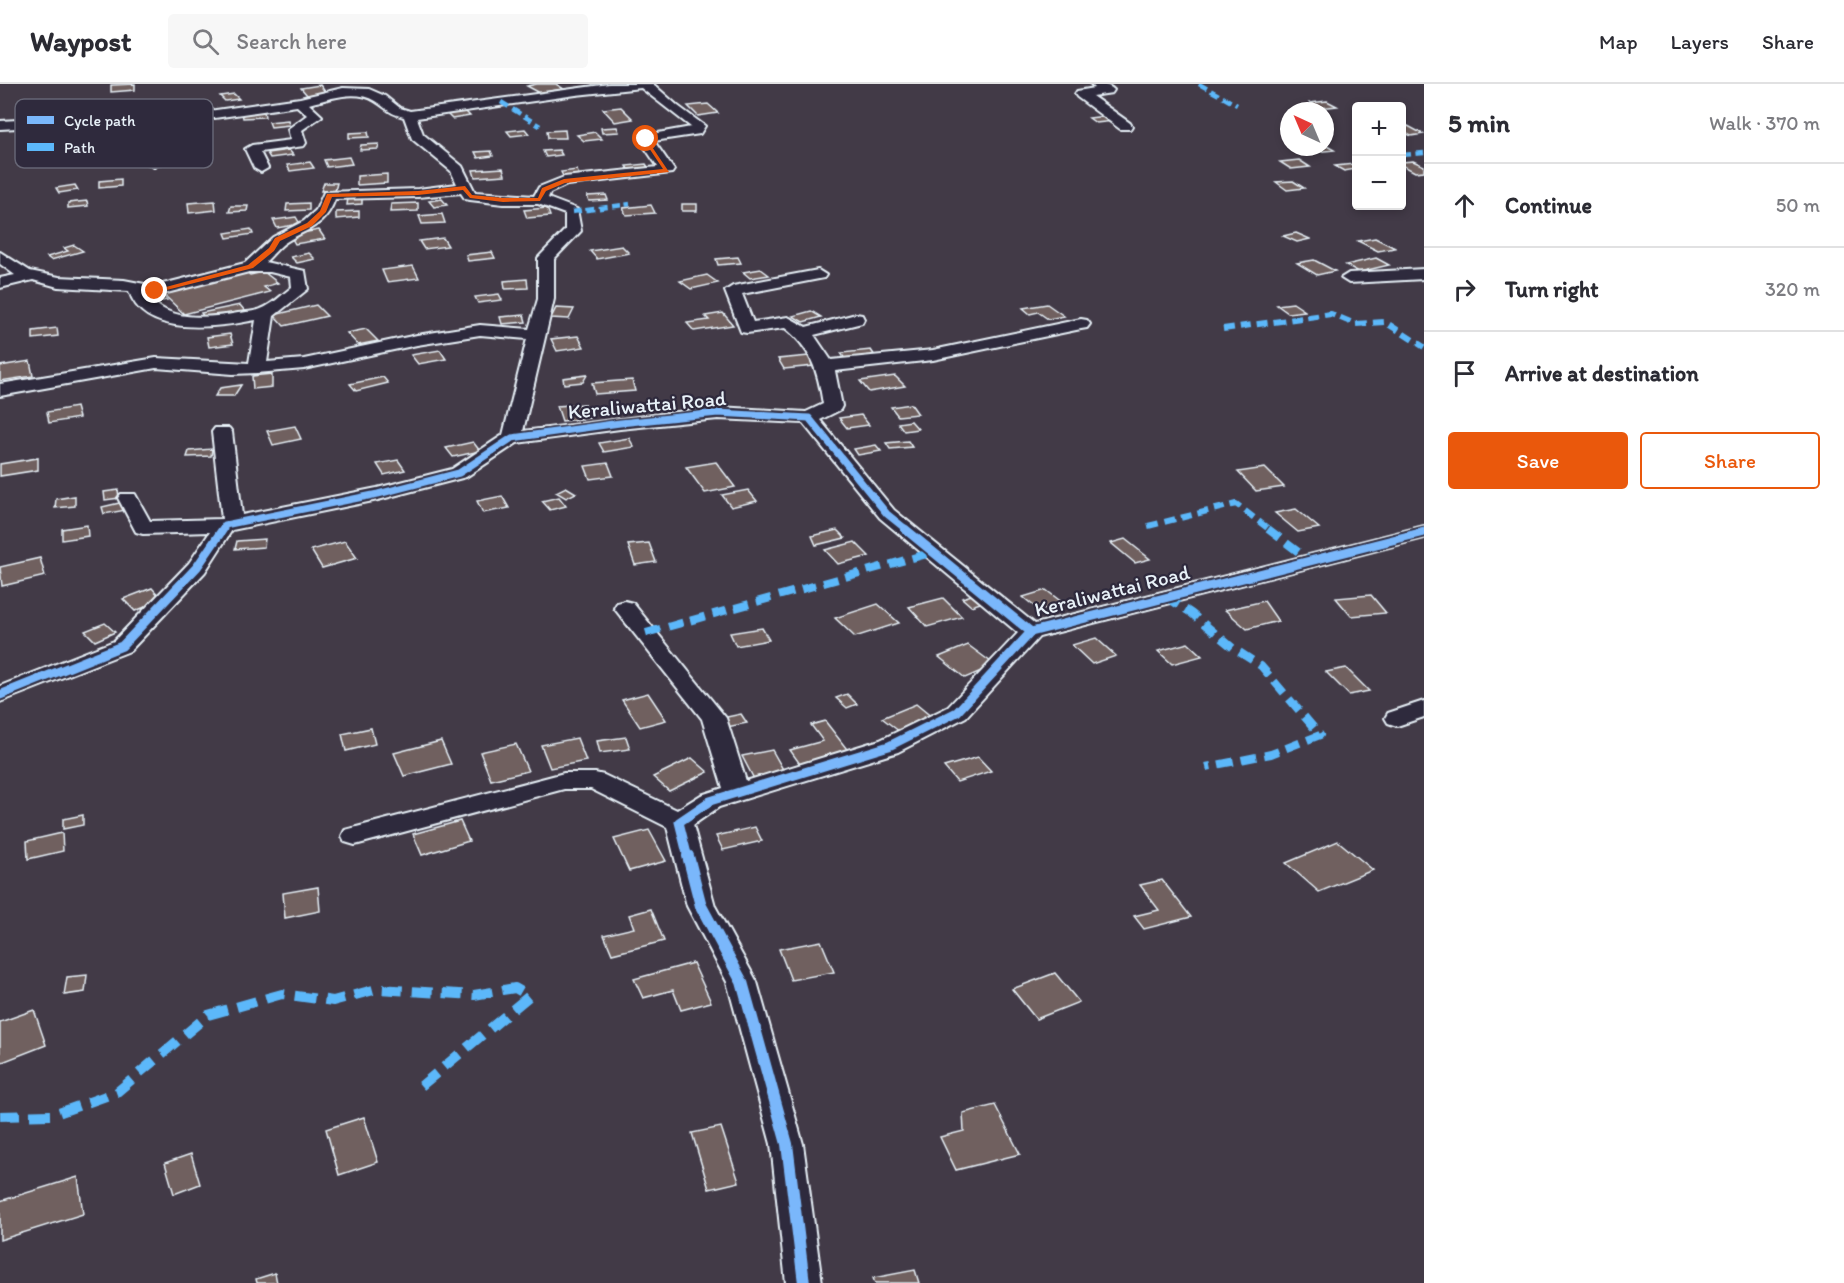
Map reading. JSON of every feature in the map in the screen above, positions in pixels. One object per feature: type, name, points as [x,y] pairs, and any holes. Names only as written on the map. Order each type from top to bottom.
[{"type":"street","points":[[213,114],[300,102],[340,88],[365,92],[381,99],[395,111],[410,115],[571,87],[646,84],[698,126],[695,131],[646,139],[667,170],[564,181],[544,190],[540,200]]},
{"type":"street","points":[[1097,84],[1108,90],[1082,94],[1125,126]]},
{"type":"street","points":[[261,168],[252,149],[299,143],[295,129],[315,116],[300,102]]},
{"type":"street","points":[[410,115],[417,136],[457,169],[470,196],[503,200],[540,200],[572,212],[573,231],[546,258],[546,299],[517,409],[512,438]]},
{"type":"street","points":[[0,124],[15,123]]},
{"type":"street","points":[[249,267],[271,249],[278,240],[309,224],[322,212],[329,195],[418,193],[465,188]]},
{"type":"street","points":[[0,257],[27,276]]},
{"type":"street","points":[[0,283],[33,274],[58,282],[124,285],[155,291],[249,267],[270,267],[299,274],[300,289],[268,313],[201,323],[162,316],[140,300],[137,292],[143,289]]},
{"type":"street","points":[[809,418],[833,406],[827,366],[804,333],[788,322],[747,328],[734,291],[818,274]]},
{"type":"street","points":[[1349,278],[1424,274]]},
{"type":"street","points":[[256,368],[268,313]]},
{"type":"street","points":[[804,333],[856,320]]},
{"type":"street","points":[[827,366],[933,355],[1081,324]]},
{"type":"street","points":[[0,390],[156,363],[233,369],[256,368],[304,364],[417,340],[480,330],[537,335]]},
{"type":"street","name":"Keraliwattai Road","points":[[128,498],[142,528],[229,524],[378,494],[459,473],[512,438],[620,423],[718,413],[809,418],[887,514],[1031,632],[1424,532]]},
{"type":"street","points":[[0,695],[122,646],[197,567],[229,524],[222,432]]},
{"type":"street","points":[[626,608],[714,718],[737,793]]},
{"type":"street","points":[[679,822],[710,801],[889,746],[957,712],[1031,632]]},
{"type":"street","points":[[1397,718],[1424,709]]},
{"type":"street","points":[[355,836],[564,781],[595,781],[679,822],[701,906],[742,982],[788,1144],[804,1283]]},
{"type":"building","points":[[135,84],[135,90],[111,92],[111,85]]},
{"type":"building","points":[[556,84],[564,89],[540,93],[527,86]]},
{"type":"building","points":[[320,85],[326,93],[307,95],[301,88]]},
{"type":"building","points":[[234,94],[239,99],[225,101],[220,96]]},
{"type":"building","points":[[708,104],[718,113],[698,116],[688,106]]},
{"type":"building","points":[[621,107],[633,119],[615,122],[603,109]]},
{"type":"building","points":[[264,111],[265,117],[243,118],[242,113]]},
{"type":"building","points":[[465,111],[470,116],[452,119],[447,114]]},
{"type":"building","points":[[1106,116],[1114,121],[1096,123],[1089,118]]},
{"type":"building","points":[[288,120],[289,125],[271,127],[269,122]]},
{"type":"building","points":[[1406,126],[1423,134],[1411,136],[1406,133]]},
{"type":"building","points":[[617,127],[619,132],[602,133],[601,128]]},
{"type":"building","points":[[525,129],[529,134],[511,136],[507,131]]},
{"type":"building","points":[[565,130],[566,138],[548,138],[547,131]]},
{"type":"building","points":[[368,132],[369,137],[349,138],[349,133]]},
{"type":"building","points":[[595,132],[602,139],[584,141],[577,135]]},
{"type":"building","points":[[379,144],[378,149],[360,150],[361,145]]},
{"type":"building","points":[[289,150],[293,155],[270,158],[267,153]]},
{"type":"building","points":[[559,150],[562,155],[546,157],[543,151]]},
{"type":"building","points":[[491,151],[493,156],[478,158],[475,152]]},
{"type":"building","points":[[349,157],[352,164],[327,167],[324,160]]},
{"type":"building","points":[[1299,160],[1310,167],[1291,169],[1280,162]]},
{"type":"building","points":[[1413,161],[1424,166],[1424,171],[1415,172],[1406,167],[1406,162]]},
{"type":"building","points":[[310,162],[314,168],[290,171],[287,165]]},
{"type":"building","points":[[646,164],[650,170],[630,172],[626,166]]},
{"type":"building","points":[[1352,164],[1352,170],[1344,171],[1335,166]]},
{"type":"building","points":[[503,168],[505,175],[475,177],[473,170]]},
{"type":"building","points":[[577,170],[579,176],[564,178],[561,172]]},
{"type":"building","points":[[387,174],[387,183],[357,185],[357,176]]},
{"type":"building","points":[[121,179],[121,186],[99,188],[99,181]]},
{"type":"building","points":[[1293,181],[1304,188],[1287,190],[1276,182]]},
{"type":"building","points":[[324,183],[337,183],[335,191],[321,191]]},
{"type":"building","points":[[75,185],[78,190],[59,193],[56,188]]},
{"type":"building","points":[[606,195],[608,200],[589,201],[587,196]]},
{"type":"building","points":[[362,197],[362,204],[347,205],[348,198]]},
{"type":"building","points":[[442,199],[447,205],[434,207],[429,201]]},
{"type":"building","points":[[87,201],[88,206],[68,208],[68,203]]},
{"type":"building","points":[[215,201],[216,210],[189,213],[188,203]]},
{"type":"building","points":[[309,203],[309,210],[286,211],[287,204]]},
{"type":"building","points":[[418,203],[418,211],[390,212],[391,204]]},
{"type":"building","points":[[682,204],[697,204],[697,211],[682,211]]},
{"type":"building","points":[[651,205],[655,213],[626,215],[623,208]]},
{"type":"building","points":[[231,206],[248,206],[247,211],[229,212]]},
{"type":"building","points":[[547,208],[550,216],[527,218],[524,210]]},
{"type":"building","points":[[359,211],[359,217],[336,219],[336,212]]},
{"type":"building","points":[[442,214],[445,223],[422,224],[419,216]]},
{"type":"building","points":[[296,217],[300,224],[277,228],[273,220]]},
{"type":"building","points":[[251,229],[253,234],[227,238],[225,233]]},
{"type":"building","points":[[319,230],[325,239],[295,244],[290,235]]},
{"type":"building","points":[[1296,233],[1310,239],[1297,242],[1283,236]]},
{"type":"building","points":[[443,238],[448,246],[424,249],[419,241]]},
{"type":"building","points":[[1375,238],[1395,248],[1378,251],[1358,241]]},
{"type":"building","points":[[74,245],[83,251],[51,260],[47,257],[68,251],[64,248]]},
{"type":"building","points":[[622,246],[629,253],[597,259],[590,251]]},
{"type":"building","points":[[492,252],[495,258],[468,261],[466,255]]},
{"type":"building","points":[[309,253],[315,259],[297,263],[291,257]]},
{"type":"building","points":[[738,257],[741,263],[718,265],[716,259]]},
{"type":"building","points":[[1376,258],[1389,265],[1359,272],[1346,265]]},
{"type":"building","points":[[1314,260],[1335,271],[1317,275],[1297,263]]},
{"type":"building","points":[[413,266],[419,278],[387,282],[382,270]]},
{"type":"building","points":[[761,269],[769,275],[750,278],[743,272]]},
{"type":"building","points":[[246,272],[250,275],[264,272],[278,283],[264,287],[270,292],[184,314],[162,293]]},
{"type":"building","points":[[707,275],[718,283],[691,289],[680,281]]},
{"type":"building","points":[[527,279],[528,288],[505,289],[504,281]]},
{"type":"building","points":[[162,294],[167,300],[153,303],[148,298]]},
{"type":"building","points":[[499,294],[502,300],[478,303],[475,297]]},
{"type":"building","points":[[1293,303],[1305,311],[1288,313],[1277,305]]},
{"type":"building","points":[[1047,304],[1064,316],[1048,319],[1038,312],[1030,314],[1023,308]]},
{"type":"building","points":[[240,305],[245,311],[206,320],[201,313]]},
{"type":"building","points":[[316,305],[327,316],[284,326],[274,315]]},
{"type":"building","points":[[556,308],[574,309],[569,319],[551,318]]},
{"type":"building","points":[[811,311],[821,317],[803,322],[793,316]]},
{"type":"building","points":[[723,313],[733,325],[694,331],[687,323],[709,320],[705,316]]},
{"type":"building","points":[[524,315],[526,322],[502,324],[500,317]]},
{"type":"building","points":[[57,328],[58,336],[33,339],[33,331]]},
{"type":"building","points":[[366,329],[378,341],[358,345],[347,333]]},
{"type":"building","points":[[230,334],[233,344],[209,347],[207,337]]},
{"type":"building","points":[[578,336],[584,347],[557,351],[551,339]]},
{"type":"building","points":[[440,350],[446,359],[418,364],[411,355]]},
{"type":"building","points":[[871,350],[875,356],[845,359],[841,353]]},
{"type":"building","points":[[809,356],[814,366],[784,369],[778,359]]},
{"type":"building","points":[[30,361],[33,376],[0,381],[0,366]]},
{"type":"building","points":[[272,374],[272,387],[253,389],[252,376]]},
{"type":"building","points":[[587,375],[583,382],[564,384],[563,378]]},
{"type":"building","points":[[895,376],[905,386],[869,392],[860,381]]},
{"type":"building","points":[[383,377],[388,383],[356,391],[350,384]]},
{"type":"building","points":[[632,380],[635,391],[595,394],[592,383]]},
{"type":"building","points":[[241,385],[234,396],[215,396],[220,388]]},
{"type":"building","points":[[693,399],[699,408],[687,409],[682,400]]},
{"type":"building","points":[[584,404],[589,418],[562,421],[557,406]]},
{"type":"building","points":[[911,404],[918,414],[898,416],[891,407]]},
{"type":"building","points":[[76,407],[79,418],[49,423],[47,412]]},
{"type":"building","points":[[861,415],[869,425],[847,428],[839,418]]},
{"type":"building","points":[[911,421],[918,429],[904,431],[898,423]]},
{"type":"building","points":[[295,426],[301,439],[273,445],[267,431]]},
{"type":"building","points":[[629,438],[634,447],[604,452],[599,443]]},
{"type":"building","points":[[908,441],[912,447],[890,449],[886,443]]},
{"type":"building","points":[[473,442],[480,451],[453,457],[446,448]]},
{"type":"building","points":[[876,445],[881,451],[858,455],[854,449]]},
{"type":"building","points":[[212,449],[211,456],[187,457],[189,451]]},
{"type":"building","points":[[38,458],[38,470],[0,476],[0,464]]},
{"type":"building","points":[[398,460],[405,470],[384,475],[377,464]]},
{"type":"building","points":[[716,462],[735,487],[705,493],[686,467]]},
{"type":"building","points":[[608,463],[613,476],[590,479],[585,466]]},
{"type":"building","points":[[1265,468],[1284,487],[1256,491],[1238,472]]},
{"type":"building","points":[[566,487],[576,493],[566,498],[556,492]]},
{"type":"building","points":[[118,490],[119,498],[105,500],[104,492]]},
{"type":"building","points":[[748,490],[757,501],[731,507],[722,495]]},
{"type":"building","points":[[75,496],[75,506],[55,508],[56,499]]},
{"type":"building","points":[[502,496],[509,508],[483,513],[477,501]]},
{"type":"building","points":[[559,497],[566,506],[550,510],[542,501]]},
{"type":"building","points":[[124,502],[126,510],[104,514],[102,507]]},
{"type":"building","points":[[1296,509],[1319,528],[1298,532],[1275,513]]},
{"type":"building","points":[[87,525],[88,536],[62,540],[62,529]]},
{"type":"building","points":[[837,530],[845,538],[816,545],[812,536]]},
{"type":"building","points":[[265,539],[264,547],[235,549],[237,541]]},
{"type":"building","points":[[1125,539],[1150,559],[1135,563],[1111,543]]},
{"type":"building","points":[[345,541],[357,558],[322,568],[311,550]]},
{"type":"building","points":[[855,542],[869,556],[838,564],[825,550]]},
{"type":"building","points":[[649,543],[656,562],[635,565],[628,545]]},
{"type":"building","points":[[40,558],[45,576],[2,586],[0,567]]},
{"type":"building","points":[[152,588],[163,600],[135,611],[123,599]]},
{"type":"building","points":[[1046,590],[1063,603],[1040,611],[1023,597]]},
{"type":"building","points":[[975,594],[984,602],[971,606],[962,598]]},
{"type":"building","points":[[1371,595],[1386,613],[1351,616],[1336,598]]},
{"type":"building","points":[[943,598],[962,617],[927,627],[909,607]]},
{"type":"building","points":[[1264,601],[1278,621],[1247,629],[1225,610]]},
{"type":"building","points":[[878,604],[899,623],[855,637],[835,618]]},
{"type":"building","points":[[105,623],[115,632],[95,641],[85,631]]},
{"type":"building","points":[[762,628],[769,640],[736,646],[730,633]]},
{"type":"building","points":[[1096,638],[1116,656],[1092,664],[1072,645]]},
{"type":"building","points":[[1188,643],[1202,656],[1172,664],[1158,651]]},
{"type":"building","points":[[968,645],[995,665],[965,678],[939,657]]},
{"type":"building","points":[[1346,668],[1369,691],[1349,695],[1326,672]]},
{"type":"building","points":[[648,693],[666,720],[640,727],[622,700]]},
{"type":"building","points":[[847,694],[857,704],[847,708],[836,698]]},
{"type":"building","points":[[916,704],[933,718],[900,732],[882,718]]},
{"type":"building","points":[[741,714],[747,723],[727,727],[722,718]]},
{"type":"building","points":[[825,721],[850,753],[802,767],[790,750],[823,741],[811,725]]},
{"type":"building","points":[[371,728],[375,744],[346,751],[342,734]]},
{"type":"building","points":[[626,737],[630,749],[600,753],[597,741]]},
{"type":"building","points":[[577,738],[586,761],[550,768],[541,745]]},
{"type":"building","points":[[441,741],[451,764],[404,776],[394,753]]},
{"type":"building","points":[[516,744],[528,771],[491,780],[480,752]]},
{"type":"building","points":[[772,750],[785,773],[754,779],[742,756]]},
{"type":"building","points":[[978,757],[991,771],[957,782],[944,767]]},
{"type":"building","points":[[692,758],[708,772],[669,791],[653,777]]},
{"type":"building","points":[[83,815],[83,825],[63,829],[63,819]]},
{"type":"building","points":[[460,821],[469,841],[422,855],[413,834]]},
{"type":"building","points":[[755,827],[762,841],[723,850],[716,836]]},
{"type":"building","points":[[649,830],[666,861],[629,871],[614,839]]},
{"type":"building","points":[[62,833],[63,851],[28,859],[27,841]]},
{"type":"building","points":[[1338,841],[1373,870],[1319,892],[1286,863]]},
{"type":"building","points":[[1162,880],[1191,917],[1144,929],[1134,916],[1159,910],[1140,885]]},
{"type":"building","points":[[318,887],[320,911],[285,918],[283,893]]},
{"type":"building","points":[[651,909],[664,941],[612,954],[604,935],[634,928],[629,915]]},
{"type":"building","points":[[821,941],[834,972],[791,980],[779,949]]},
{"type":"building","points":[[693,963],[711,1002],[681,1010],[673,990],[643,998],[634,979]]},
{"type":"building","points":[[1055,973],[1079,1002],[1036,1019],[1012,989]]},
{"type":"building","points":[[87,975],[85,992],[64,995],[67,977]]},
{"type":"building","points":[[34,1010],[46,1045],[0,1063],[0,1022]]},
{"type":"building","points":[[995,1105],[1020,1154],[956,1170],[940,1137],[964,1131],[963,1113]]},
{"type":"building","points":[[364,1117],[378,1162],[339,1175],[326,1129]]},
{"type":"building","points":[[721,1127],[739,1182],[709,1189],[692,1133]]},
{"type":"building","points":[[191,1154],[200,1184],[174,1194],[165,1163]]},
{"type":"building","points":[[78,1177],[83,1214],[0,1240],[0,1201]]},
{"type":"building","points":[[915,1270],[919,1283],[875,1283],[873,1278]]},
{"type":"building","points":[[275,1273],[277,1283],[257,1283],[256,1279]]},
{"type":"marked path","points":[[1199,84],[1237,105]]},
{"type":"marked path","points":[[501,102],[540,126]]},
{"type":"marked path","points":[[1406,155],[1424,153]]},
{"type":"marked path","points":[[572,212],[630,204]]},
{"type":"marked path","points":[[1223,329],[1331,314],[1355,324],[1385,322],[1424,347]]},
{"type":"marked path","points":[[1148,526],[1236,504],[1309,560]]},
{"type":"marked path","points":[[646,633],[934,552]]},
{"type":"marked path","points":[[1166,597],[1191,613],[1233,648],[1261,666],[1320,735],[1271,754],[1206,767]]},
{"type":"marked path","points":[[0,1116],[53,1115],[117,1092],[208,1015],[282,994],[333,1001],[377,989],[474,995],[515,988],[529,996],[421,1086]]},
{"type":"cycle path","points":[[0,695],[122,646],[197,567],[225,525],[378,494],[459,473],[512,438],[620,423],[718,413],[809,418],[887,514],[1031,632],[1424,532]]},
{"type":"cycle path","points":[[804,1283],[787,1144],[742,982],[701,906],[679,822],[710,801],[889,746],[957,712],[1031,632]]},
{"type":"route","points":[[155,291],[251,266],[286,234],[309,224],[322,212],[329,195],[418,193],[465,188],[470,196],[503,200],[540,200],[544,190],[564,181],[667,170],[646,139]]}]
